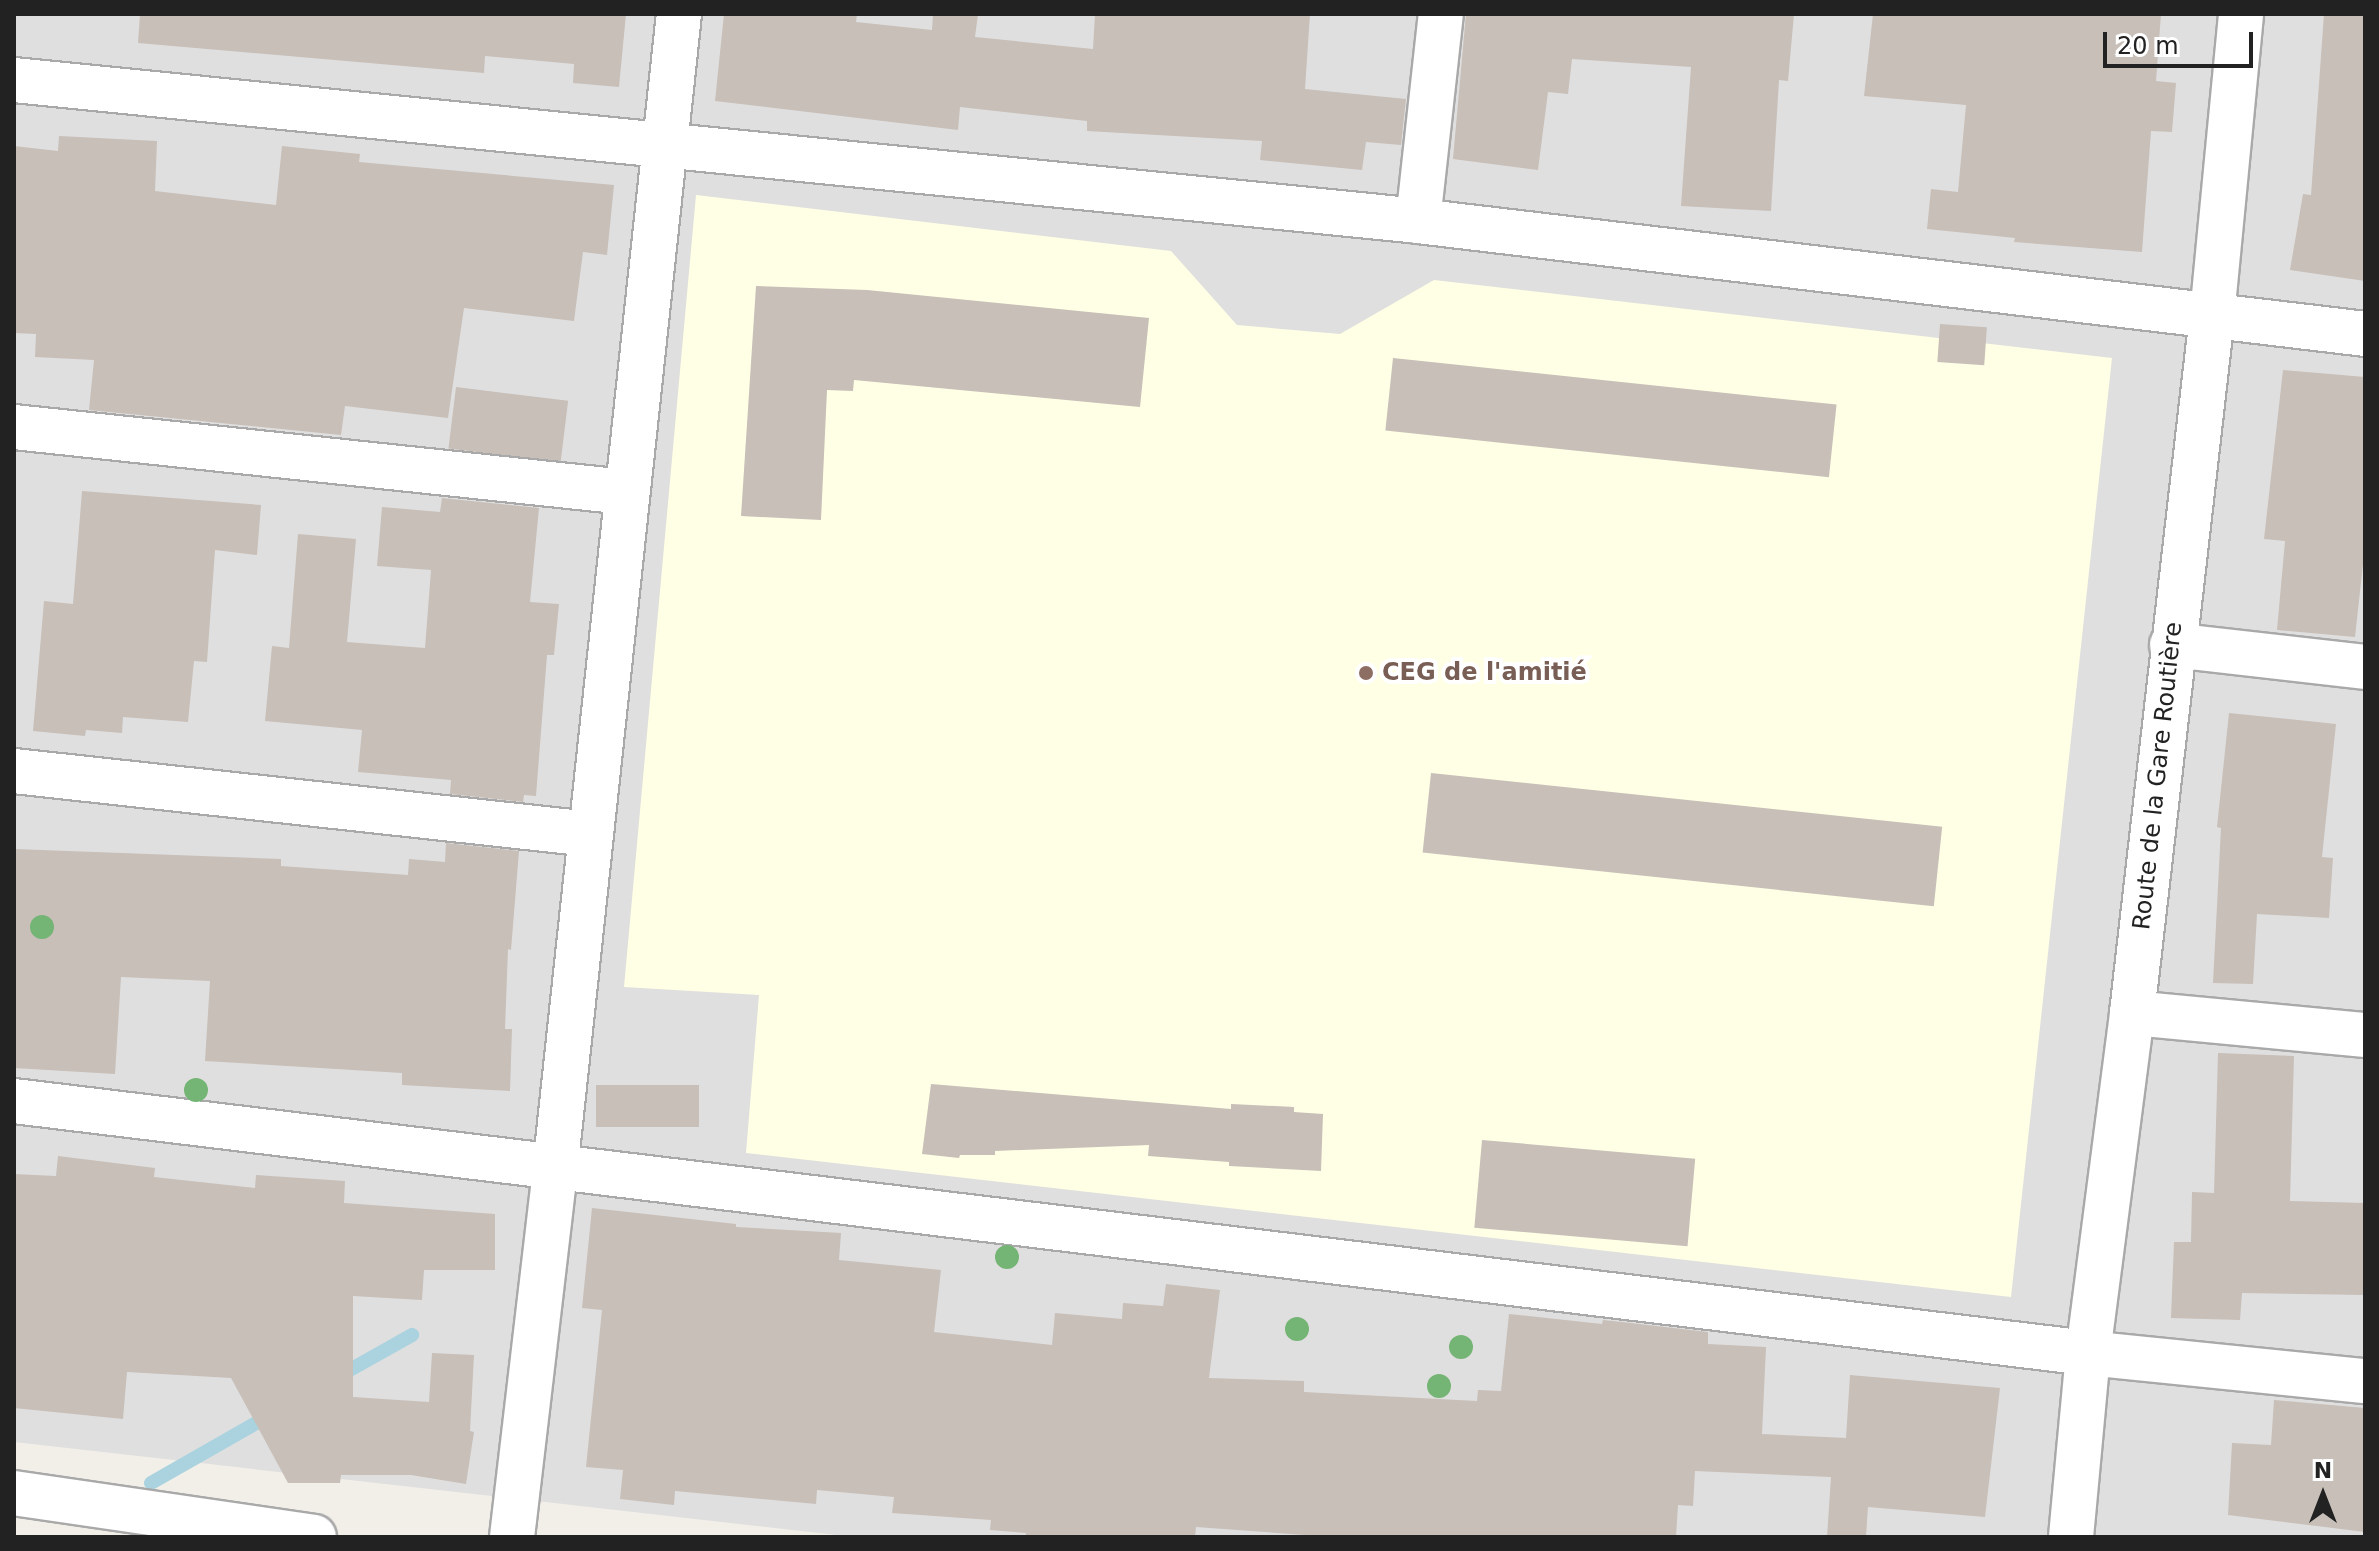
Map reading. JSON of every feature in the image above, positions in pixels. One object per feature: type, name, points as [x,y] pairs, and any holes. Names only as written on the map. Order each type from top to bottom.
[{"type":"street","points":[[512,1537],[555,1170],[625,492],[679,14]]},
{"type":"street","points":[[1418,221],[1441,14]]},
{"type":"street","name":"Route de la Gare Routière","points":[[2071,1537],[2088,1353],[2132,1013],[2212,316],[2241,14]]},
{"type":"street","points":[[14,80],[1418,221],[2365,334]]},
{"type":"street","points":[[14,427],[625,492]]},
{"type":"street","points":[[2172,645],[2365,667]]},
{"type":"street","points":[[14,771],[590,834]]},
{"type":"street","points":[[2132,1013],[2365,1035]]},
{"type":"street","points":[[14,1101],[555,1170],[2088,1353],[2365,1381]]},
{"type":"street","points":[[14,1493],[314,1537]]},
{"type":"street","points":[[97,1537],[133,1511]]},
{"type":"shaded area","points":[[14,14],[2365,14],[2365,1537],[854,1537],[14,1442]]},
{"type":"shaded area","name":"CEG de l'amitié","points":[[696,195],[1171,251],[1237,325],[1340,334],[1434,280],[2112,358],[2011,1297],[746,1153],[759,995],[624,987]]},
{"type":"building","points":[[140,14],[626,14],[619,87],[573,83],[574,64],[485,56],[484,73],[138,43]]},
{"type":"building","points":[[724,14],[857,14],[856,22],[932,30],[933,14],[978,14],[975,37],[1093,49],[1095,14],[1310,14],[1305,89],[1406,99],[1401,145],[1366,142],[1362,170],[1260,160],[1262,141],[1087,131],[1087,121],[960,107],[958,130],[715,101]]},
{"type":"building","points":[[1466,14],[1794,14],[1788,81],[1779,80],[1771,211],[1681,206],[1691,67],[1572,59],[1568,94],[1548,92],[1538,170],[1453,159]]},
{"type":"building","points":[[1873,14],[2161,14],[2156,81],[2176,83],[2172,132],[2151,131],[2142,252],[2014,242],[2015,238],[1927,229],[1931,189],[1958,192],[1966,105],[1864,96]]},
{"type":"building","points":[[2324,14],[2365,14],[2365,281],[2290,270],[2303,194],[2311,195]]},
{"type":"building","points":[[59,136],[157,141],[155,191],[276,205],[282,146],[360,154],[359,162],[614,185],[607,255],[583,252],[574,321],[464,308],[448,418],[345,406],[341,435],[89,410],[94,360],[35,357],[36,334],[14,333],[14,146],[58,151]]},
{"type":"building","points":[[756,286],[867,290],[1149,318],[1140,407],[854,380],[853,391],[827,390],[821,520],[741,516]]},
{"type":"building","points":[[1940,324],[1987,327],[1984,365],[1937,362]]},
{"type":"building","points":[[1393,358],[1837,405],[1829,477],[1385,431]]},
{"type":"building","points":[[2283,370],[2365,377],[2365,546],[2355,637],[2277,630],[2285,541],[2264,539]]},
{"type":"building","points":[[456,387],[568,401],[561,462],[448,449]]},
{"type":"building","points":[[82,491],[261,505],[257,555],[215,550],[207,662],[194,661],[188,722],[123,717],[122,733],[86,730],[85,736],[33,731],[44,601],[73,604]]},
{"type":"building","points":[[442,498],[539,508],[530,602],[559,604],[554,655],[547,655],[536,796],[524,795],[523,802],[450,794],[451,780],[358,772],[362,730],[265,721],[272,646],[289,648],[298,534],[356,539],[347,642],[425,648],[431,570],[377,566],[382,507],[440,512]]},
{"type":"building","points":[[2229,713],[2336,724],[2322,857],[2333,858],[2329,918],[2257,914],[2253,984],[2213,983],[2221,828],[2217,827]]},
{"type":"building","points":[[1431,773],[1942,827],[1934,906],[1423,853]]},
{"type":"building","points":[[446,843],[519,851],[511,950],[508,949],[505,1029],[512,1029],[510,1091],[402,1085],[402,1073],[205,1061],[210,981],[121,977],[115,1074],[14,1068],[14,849],[281,859],[281,866],[408,875],[409,859],[445,862]]},
{"type":"building","points":[[2218,1053],[2294,1056],[2290,1201],[2365,1203],[2365,1295],[2242,1293],[2240,1320],[2171,1318],[2174,1242],[2191,1242],[2192,1192],[2214,1193]]},
{"type":"building","points":[[931,1084],[1231,1109],[1231,1104],[1294,1107],[1294,1112],[1323,1114],[1321,1171],[1229,1166],[1229,1162],[1148,1156],[1149,1145],[995,1151],[995,1155],[960,1155],[959,1158],[922,1154]]},
{"type":"building","points":[[596,1085],[699,1085],[699,1127],[596,1127]]},
{"type":"building","points":[[1482,1140],[1695,1159],[1688,1246],[1474,1228]]},
{"type":"building","points":[[58,1156],[155,1168],[154,1177],[255,1188],[256,1175],[345,1181],[344,1203],[495,1214],[495,1270],[424,1270],[422,1300],[353,1296],[353,1397],[429,1402],[432,1353],[474,1355],[470,1431],[474,1432],[466,1484],[411,1475],[341,1475],[340,1483],[288,1483],[231,1378],[127,1372],[123,1419],[14,1408],[14,1174],[56,1176]]},
{"type":"building","points":[[592,1208],[736,1224],[736,1227],[841,1233],[839,1260],[941,1270],[934,1332],[1052,1345],[1055,1313],[1122,1319],[1123,1303],[1163,1306],[1166,1284],[1220,1290],[1209,1378],[1304,1381],[1304,1392],[1477,1401],[1478,1390],[1501,1391],[1509,1314],[1602,1324],[1603,1320],[1708,1332],[1708,1344],[1766,1347],[1762,1434],[1846,1438],[1850,1375],[2000,1388],[1985,1517],[1868,1507],[1866,1537],[1827,1537],[1831,1477],[1695,1471],[1693,1506],[1678,1505],[1676,1537],[1333,1537],[1196,1527],[1195,1537],[1025,1537],[1026,1533],[990,1530],[991,1520],[892,1513],[894,1497],[817,1490],[816,1504],[675,1491],[674,1505],[620,1499],[623,1470],[586,1467],[602,1310],[582,1308]]},
{"type":"building","points":[[2274,1400],[2365,1408],[2365,1532],[2228,1515],[2232,1443],[2271,1445]]},
{"type":"waterway","points":[[339,1376],[412,1335]]},
{"type":"waterway","points":[[151,1483],[272,1414]]},
{"type":"place","name":"CEG de l'amitié","points":[[1366,673]]}]
